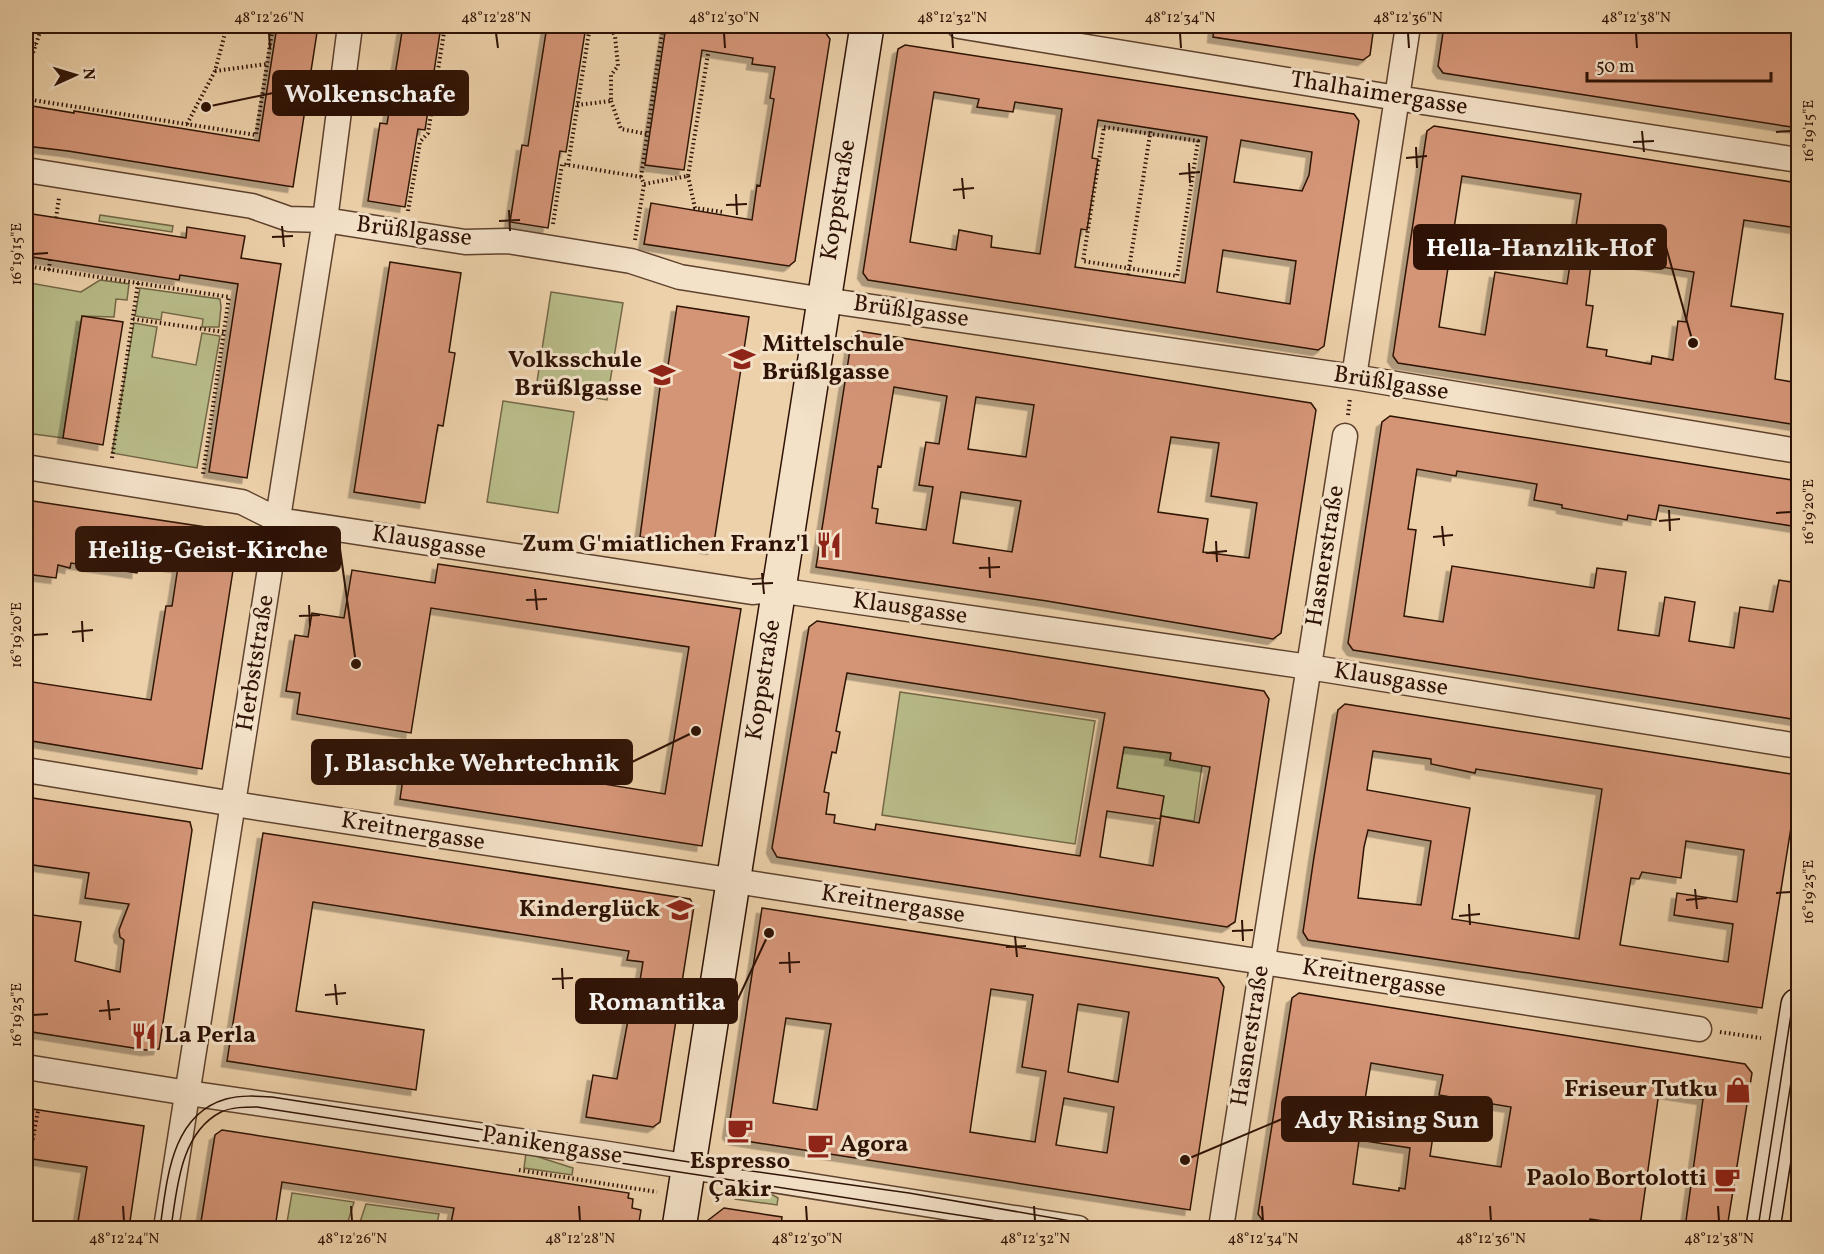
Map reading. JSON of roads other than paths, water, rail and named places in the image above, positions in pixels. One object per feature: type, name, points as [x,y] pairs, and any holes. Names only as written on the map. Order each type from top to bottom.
[{"type":"main road","name":"Koppstraße","points":[[679,1228],[867,26]]},
{"type":"main road","points":[[1763,1228],[1798,1005]]},
{"type":"street","name":"Herbststraße","points":[[166,1228],[325,220],[350,26]]},
{"type":"street","name":"Thalhaimergasse","points":[[959,26],[1397,98],[1798,160]]},
{"type":"street","points":[[1353,377],[1408,26]]},
{"type":"street","name":"Brüßlgasse","points":[[26,170],[252,206],[289,219],[325,220],[465,242],[508,241],[631,261],[680,277],[1353,377],[1798,451]]},
{"type":"street","name":"Hasnerstraße","points":[[1221,1228],[1344,436]]},
{"type":"street","name":"Klausgasse","points":[[26,467],[242,502],[278,520],[752,592],[777,590],[1309,667],[1798,746]]},
{"type":"street","name":"Kreitnergasse","points":[[26,770],[1699,1029]]},
{"type":"street","name":"Panikengasse","points":[[26,1067],[590,1151],[1078,1228]]},
{"type":"tram line","points":[[1758,1228],[1798,969]]},
{"type":"tram line","points":[[1768,1228],[1798,1038]]},
{"type":"tram line","points":[[160,1228],[169,1171],[182,1135],[193,1119],[207,1107],[226,1099],[249,1096],[272,1097],[715,1166],[909,1193],[1111,1228]]},
{"type":"tram line","points":[[171,1228],[183,1163],[197,1134],[207,1121],[221,1112],[243,1107],[257,1107],[1043,1228]]},
{"type":"place","name":"Wolkenschafe","points":[[206,107]]},
{"type":"place","name":"Hella-Hanzlik-Hof","points":[[1693,343]]},
{"type":"place","name":"Mittelschule Brüßlgasse","points":[[742,359]]},
{"type":"place","name":"Volksschule Brüßlgasse","points":[[662,375]]},
{"type":"place","name":"Zum G'miatlichen Franz'l","points":[[829,545]]},
{"type":"place","name":"Heilig-Geist-Kirche","points":[[356,664]]},
{"type":"place","name":"J. Blaschke Wehrtechnik","points":[[696,731]]},
{"type":"place","name":"Kinderglück","points":[[680,910]]},
{"type":"place","name":"Romantika","points":[[769,933]]},
{"type":"place","name":"La Perla","points":[[144,1036]]},
{"type":"place","name":"Friseur Tutku","points":[[1738,1090]]},
{"type":"place","name":"Espresso Çakir","points":[[740,1130]]},
{"type":"place","name":"Agora","points":[[820,1145]]},
{"type":"place","name":"Ady Rising Sun","points":[[1185,1160]]},
{"type":"place","name":"Paolo Bortolotti","points":[[1727,1179]]}]
